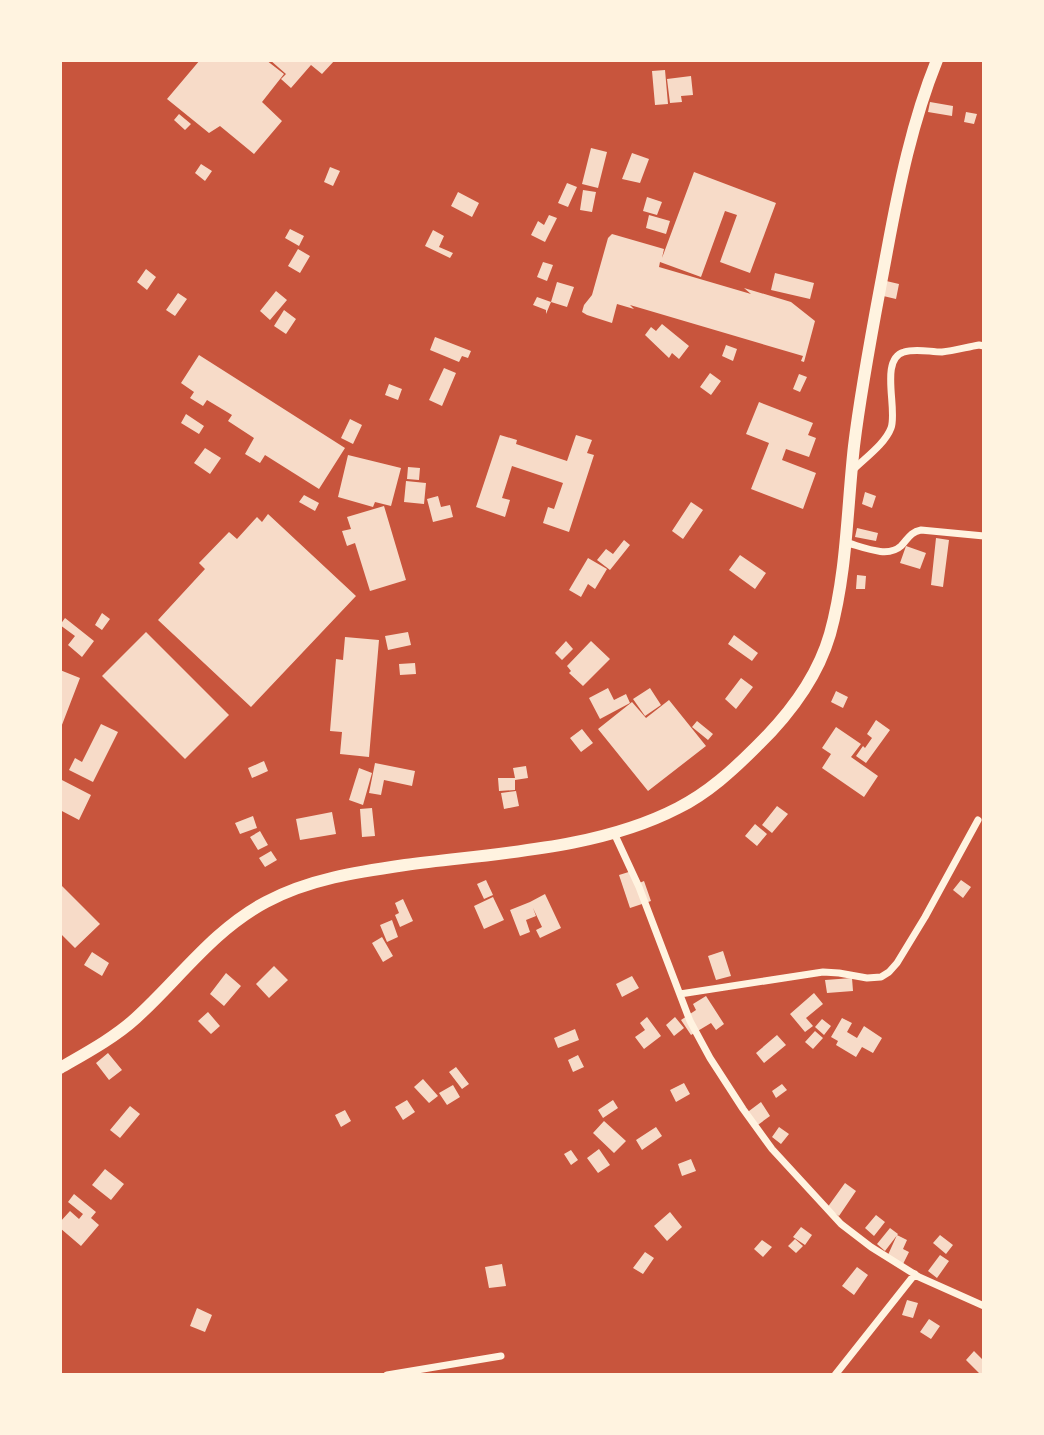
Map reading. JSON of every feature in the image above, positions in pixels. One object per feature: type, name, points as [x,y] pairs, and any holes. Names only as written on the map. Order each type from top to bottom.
[{"type":"highway","points":[[60,1068],[134,1020],[196,955],[264,903],[294,889],[351,873],[548,846],[614,833],[650,821],[707,790],[770,733],[808,686],[822,659],[830,633],[839,591],[852,471],[877,302],[902,172],[915,121],[937,60]]},
{"type":"street","points":[[852,471],[882,441],[892,426],[890,392],[894,362],[901,352],[945,352],[984,346]]},
{"type":"street","points":[[844,542],[891,552],[915,531],[984,536]]},
{"type":"street","points":[[680,994],[823,972],[881,977],[897,963],[978,820]]},
{"type":"street","points":[[614,833],[639,887],[690,1021],[710,1058],[772,1149],[841,1224],[871,1247],[915,1274],[984,1306]]},
{"type":"street","points":[[835,1375],[915,1274]]},
{"type":"street","points":[[387,1375],[501,1356]]},
{"type":"building","points":[[200,60],[266,60],[284,74],[262,102],[282,121],[254,154],[220,126],[209,133],[167,99]]},
{"type":"building","points":[[270,60],[335,60],[322,74],[311,65],[291,88],[281,79],[286,74]]},
{"type":"building","points":[[665,70],[668,104],[655,105],[652,71]]},
{"type":"building","points":[[691,76],[693,95],[681,96],[682,102],[670,103],[667,79]]},
{"type":"building","points":[[930,102],[953,106],[952,116],[928,112]]},
{"type":"building","points":[[966,112],[977,114],[974,124],[964,122]]},
{"type":"building","points":[[179,114],[191,124],[185,130],[174,120]]},
{"type":"building","points":[[591,148],[607,152],[598,188],[582,184]]},
{"type":"building","points":[[632,153],[649,159],[640,183],[622,179]]},
{"type":"building","points":[[201,164],[212,171],[205,181],[195,173]]},
{"type":"building","points":[[330,167],[340,171],[333,186],[324,182]]},
{"type":"building","points":[[694,172],[776,203],[750,273],[720,262],[737,215],[725,211],[701,277],[660,262],[659,267],[751,294],[744,288],[791,302],[815,321],[804,362],[801,361],[803,356],[630,305],[634,309],[617,304],[612,323],[582,312],[592,295],[608,238],[612,234],[664,249],[662,258]]},
{"type":"building","points":[[567,183],[577,187],[568,207],[558,203]]},
{"type":"building","points":[[583,190],[596,192],[592,212],[580,210]]},
{"type":"building","points":[[458,192],[479,203],[472,217],[451,206]]},
{"type":"building","points":[[647,197],[662,202],[657,215],[643,211]]},
{"type":"building","points":[[549,215],[557,218],[545,242],[531,235],[538,221],[544,225]]},
{"type":"building","points":[[649,215],[670,221],[666,234],[646,228]]},
{"type":"building","points":[[290,229],[304,236],[299,246],[285,238]]},
{"type":"building","points":[[433,230],[444,236],[439,247],[453,253],[450,258],[425,246]]},
{"type":"building","points":[[298,249],[310,256],[300,273],[288,266]]},
{"type":"building","points":[[543,262],[553,265],[547,281],[537,277]]},
{"type":"building","points":[[146,269],[156,277],[147,290],[137,282]]},
{"type":"building","points":[[775,273],[814,283],[810,299],[771,290]]},
{"type":"building","points":[[882,280],[899,284],[896,299],[879,295]]},
{"type":"building","points":[[557,282],[574,287],[567,307],[551,302]]},
{"type":"building","points":[[276,291],[287,300],[270,320],[260,311]]},
{"type":"building","points":[[178,293],[187,299],[175,316],[166,310]]},
{"type":"building","points":[[537,297],[551,302],[546,314],[546,310],[533,305]]},
{"type":"building","points":[[284,310],[296,319],[286,334],[274,326]]},
{"type":"building","points":[[662,324],[689,346],[679,359],[672,353],[669,358],[645,335],[651,327],[656,331]]},
{"type":"building","points":[[435,337],[471,351],[468,358],[462,356],[459,362],[430,350]]},
{"type":"building","points":[[726,345],[737,349],[733,361],[722,356]]},
{"type":"building","points":[[199,355],[345,448],[319,489],[265,455],[260,463],[245,454],[254,438],[228,421],[232,415],[207,400],[203,406],[190,398],[194,392],[181,383]]},
{"type":"building","points":[[444,368],[456,373],[442,406],[429,400]]},
{"type":"building","points":[[710,373],[721,381],[711,395],[700,387]]},
{"type":"building","points":[[799,374],[807,377],[800,392],[793,389]]},
{"type":"building","points":[[389,384],[402,389],[398,400],[385,395]]},
{"type":"building","points":[[759,402],[813,423],[808,435],[816,438],[809,457],[786,449],[782,460],[816,473],[803,509],[751,489],[769,443],[746,434]]},
{"type":"building","points":[[186,414],[204,426],[199,434],[181,423]]},
{"type":"building","points":[[350,419],[362,425],[353,444],[341,438]]},
{"type":"building","points":[[500,435],[517,440],[516,444],[567,461],[576,435],[592,440],[587,453],[594,455],[569,532],[543,523],[548,507],[554,509],[563,483],[512,466],[502,498],[510,500],[505,517],[476,507]]},
{"type":"building","points":[[205,448],[221,458],[210,474],[194,463]]},
{"type":"building","points":[[348,455],[401,468],[391,506],[375,502],[373,507],[338,497]]},
{"type":"building","points":[[408,467],[420,468],[419,480],[407,479]]},
{"type":"building","points":[[406,481],[426,483],[424,504],[404,502]]},
{"type":"building","points":[[865,492],[876,496],[872,508],[862,504]]},
{"type":"building","points":[[304,495],[319,503],[315,511],[299,502]]},
{"type":"building","points":[[438,496],[441,507],[450,505],[453,517],[433,522],[427,499]]},
{"type":"building","points":[[691,502],[703,510],[683,539],[672,531]]},
{"type":"building","points":[[384,506],[406,580],[370,591],[355,543],[347,546],[342,531],[351,529],[347,517]]},
{"type":"building","points":[[268,514],[356,596],[251,707],[158,620],[205,569],[199,563],[229,532],[237,539],[257,517],[262,522]]},
{"type":"building","points":[[857,528],[878,533],[876,541],[855,537]]},
{"type":"building","points":[[936,538],[949,540],[943,587],[931,585]]},
{"type":"building","points":[[624,540],[630,545],[610,570],[597,560],[606,549],[613,554]]},
{"type":"building","points":[[906,546],[926,553],[920,569],[900,563]]},
{"type":"building","points":[[740,555],[766,573],[755,589],[729,570]]},
{"type":"building","points":[[588,558],[607,569],[595,589],[588,584],[581,597],[569,590]]},
{"type":"building","points":[[857,575],[866,576],[865,589],[856,589]]},
{"type":"building","points":[[102,613],[110,619],[102,630],[95,625]]},
{"type":"building","points":[[65,618],[94,641],[82,657],[68,645],[75,636],[60,625]]},
{"type":"building","points":[[146,632],[229,715],[185,759],[102,676]]},
{"type":"building","points":[[408,632],[411,645],[388,650],[385,636]]},
{"type":"building","points":[[734,635],[758,653],[752,661],[728,644]]},
{"type":"building","points":[[345,637],[379,640],[369,757],[340,754],[342,732],[330,731],[336,659],[343,660]]},
{"type":"building","points":[[566,641],[573,649],[562,660],[555,653]]},
{"type":"building","points":[[591,641],[610,659],[583,686],[569,673],[571,671],[567,666]]},
{"type":"building","points":[[415,663],[416,674],[400,675],[399,664]]},
{"type":"building","points":[[60,670],[80,678],[60,730]]},
{"type":"building","points":[[741,678],[753,687],[736,709],[725,699]]},
{"type":"building","points":[[608,688],[614,700],[626,694],[630,703],[600,719],[589,698]]},
{"type":"building","points":[[650,688],[661,705],[645,716],[633,699]]},
{"type":"building","points":[[836,691],[848,697],[843,708],[831,702]]},
{"type":"building","points":[[669,700],[706,746],[648,791],[598,729],[632,702],[646,718]]},
{"type":"building","points":[[876,720],[890,730],[866,763],[856,756],[872,738],[867,734]]},
{"type":"building","points":[[697,721],[713,734],[708,740],[692,727]]},
{"type":"building","points":[[101,724],[118,732],[93,782],[69,770],[75,758],[82,762]]},
{"type":"building","points":[[836,727],[861,744],[851,757],[878,776],[864,797],[822,768],[831,754],[822,748]]},
{"type":"building","points":[[582,729],[593,743],[581,752],[570,738]]},
{"type":"building","points":[[264,761],[268,771],[252,778],[248,768]]},
{"type":"building","points":[[375,763],[415,771],[412,786],[384,780],[381,795],[369,793]]},
{"type":"building","points":[[526,766],[528,778],[515,780],[515,790],[499,791],[498,778],[515,778],[513,768]]},
{"type":"building","points":[[359,768],[372,773],[363,805],[349,800]]},
{"type":"building","points":[[60,779],[91,795],[79,820],[60,810]]},
{"type":"building","points":[[516,791],[519,806],[504,809],[501,793]]},
{"type":"building","points":[[777,806],[788,814],[772,833],[762,825]]},
{"type":"building","points":[[372,808],[375,836],[362,837],[360,809]]},
{"type":"building","points":[[332,812],[336,834],[300,840],[296,819]]},
{"type":"building","points":[[253,816],[257,828],[240,834],[235,823]]},
{"type":"building","points":[[755,824],[767,834],[757,846],[745,836]]},
{"type":"building","points":[[260,831],[268,845],[258,850],[250,837]]},
{"type":"building","points":[[271,851],[277,860],[265,867],[259,858]]},
{"type":"building","points":[[632,871],[637,884],[644,881],[651,901],[630,908],[619,875]]},
{"type":"building","points":[[486,880],[493,895],[484,899],[477,884]]},
{"type":"building","points":[[961,880],[971,887],[963,898],[953,890]]},
{"type":"building","points":[[60,884],[100,924],[75,948],[60,933]]},
{"type":"building","points":[[545,894],[561,928],[540,938],[536,930],[542,927],[533,908],[536,916],[526,920],[530,932],[520,936],[510,910]]},
{"type":"building","points":[[493,897],[504,920],[484,929],[474,906]]},
{"type":"building","points":[[403,899],[413,921],[400,927],[395,915],[399,913],[395,903]]},
{"type":"building","points":[[392,920],[398,937],[387,942],[380,925]]},
{"type":"building","points":[[382,937],[393,956],[383,962],[372,943]]},
{"type":"building","points":[[723,951],[731,976],[716,980],[708,956]]},
{"type":"building","points":[[92,952],[109,963],[102,976],[84,965]]},
{"type":"building","points":[[274,966],[288,980],[269,998],[256,984]]},
{"type":"building","points":[[226,973],[241,986],[224,1006],[210,994]]},
{"type":"building","points":[[632,976],[639,988],[622,997],[616,984]]},
{"type":"building","points":[[852,978],[853,991],[827,993],[825,980]]},
{"type":"building","points":[[814,993],[823,1004],[806,1018],[813,1026],[805,1032],[790,1014]]},
{"type":"building","points":[[706,996],[724,1024],[716,1030],[711,1023],[691,1035],[681,1020],[696,1010],[693,1004]]},
{"type":"building","points":[[208,1012],[220,1026],[211,1034],[198,1021]]},
{"type":"building","points":[[647,1017],[661,1036],[644,1049],[635,1037],[645,1030],[640,1023]]},
{"type":"building","points":[[675,1017],[684,1028],[674,1036],[666,1025]]},
{"type":"building","points":[[842,1018],[852,1023],[847,1032],[857,1038],[864,1026],[882,1038],[873,1053],[862,1047],[856,1057],[836,1045],[838,1041],[831,1037]]},
{"type":"building","points":[[822,1019],[831,1026],[824,1035],[815,1027]]},
{"type":"building","points":[[575,1029],[579,1040],[558,1048],[554,1038]]},
{"type":"building","points":[[815,1031],[823,1038],[813,1049],[805,1042]]},
{"type":"building","points":[[777,1035],[786,1045],[764,1063],[756,1053]]},
{"type":"building","points":[[108,1053],[122,1070],[109,1080],[96,1063]]},
{"type":"building","points":[[578,1055],[584,1067],[573,1072],[568,1060]]},
{"type":"building","points":[[456,1067],[469,1084],[462,1089],[449,1072]]},
{"type":"building","points":[[423,1079],[438,1096],[429,1103],[414,1087]]},
{"type":"building","points":[[684,1083],[690,1094],[676,1102],[670,1090]]},
{"type":"building","points":[[782,1084],[787,1090],[776,1098],[772,1091]]},
{"type":"building","points":[[453,1085],[460,1097],[447,1105],[439,1093]]},
{"type":"building","points":[[407,1100],[415,1112],[403,1120],[395,1107]]},
{"type":"building","points":[[613,1100],[618,1108],[603,1118],[598,1110]]},
{"type":"building","points":[[761,1102],[770,1116],[755,1127],[745,1114]]},
{"type":"building","points":[[130,1106],[140,1114],[120,1138],[110,1130]]},
{"type":"building","points":[[345,1110],[351,1121],[341,1127],[335,1115]]},
{"type":"building","points":[[604,1121],[626,1141],[614,1153],[593,1133]]},
{"type":"building","points":[[656,1127],[662,1136],[642,1150],[636,1140]]},
{"type":"building","points":[[779,1127],[789,1134],[781,1144],[772,1137]]},
{"type":"building","points":[[599,1149],[610,1165],[598,1173],[587,1158]]},
{"type":"building","points":[[571,1150],[578,1160],[571,1165],[564,1154]]},
{"type":"building","points":[[691,1159],[696,1171],[682,1176],[678,1164]]},
{"type":"building","points":[[105,1169],[124,1184],[111,1200],[92,1185]]},
{"type":"building","points":[[845,1183],[856,1191],[839,1216],[827,1208]]},
{"type":"building","points":[[74,1194],[96,1212],[91,1218],[99,1225],[81,1246],[60,1228],[60,1222],[70,1211],[79,1219],[83,1214],[68,1202]]},
{"type":"building","points":[[670,1212],[682,1227],[667,1241],[654,1226]]},
{"type":"building","points":[[876,1215],[885,1222],[874,1236],[865,1228]]},
{"type":"building","points":[[801,1227],[812,1235],[805,1245],[793,1237]]},
{"type":"building","points":[[890,1228],[898,1234],[885,1251],[877,1244]]},
{"type":"building","points":[[897,1235],[907,1240],[903,1249],[909,1252],[903,1264],[887,1257]]},
{"type":"building","points":[[940,1235],[953,1245],[946,1254],[933,1243]]},
{"type":"building","points":[[795,1239],[803,1246],[796,1253],[788,1246]]},
{"type":"building","points":[[762,1240],[772,1247],[763,1257],[754,1249]]},
{"type":"building","points":[[645,1252],[654,1258],[643,1274],[633,1268]]},
{"type":"building","points":[[940,1255],[949,1261],[937,1278],[928,1271]]},
{"type":"building","points":[[502,1264],[506,1286],[489,1288],[485,1267]]},
{"type":"building","points":[[857,1267],[868,1275],[854,1295],[842,1286]]},
{"type":"building","points":[[907,1300],[918,1303],[913,1318],[902,1315]]},
{"type":"building","points":[[197,1308],[212,1315],[205,1332],[190,1326]]},
{"type":"building","points":[[929,1319],[940,1326],[931,1339],[920,1332]]},
{"type":"building","points":[[974,1351],[984,1361],[984,1375],[966,1360]]}]
